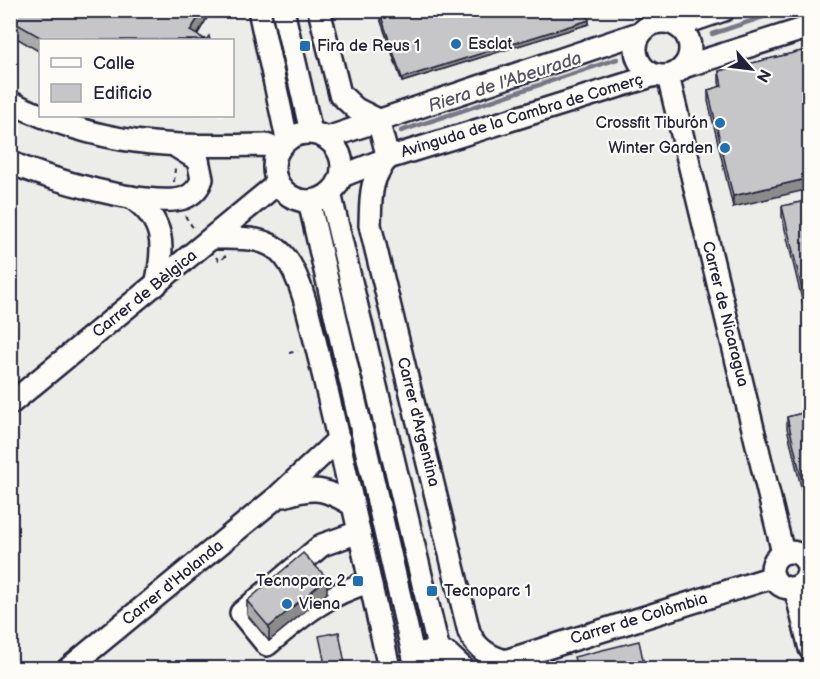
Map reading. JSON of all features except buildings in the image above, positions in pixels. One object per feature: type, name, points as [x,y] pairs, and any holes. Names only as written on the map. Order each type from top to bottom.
[{"type":"street","points":[[259,10],[283,145]]},
{"type":"street","points":[[283,10],[319,135],[337,148],[342,161],[342,176],[330,193],[309,201],[291,196],[278,183],[274,162],[283,145],[298,134],[319,135],[378,120],[658,23],[724,10]]},
{"type":"street","points":[[319,10],[340,94],[356,109],[378,120]]},
{"type":"street","points":[[658,23],[689,41],[690,50],[669,72],[646,69],[637,56],[636,47],[658,23]]},
{"type":"street","name":"Avinguda de la Cambra de Comerç","points":[[342,176],[388,158],[810,27]]},
{"type":"street","name":"Carrer de Nicaragua","points":[[669,72],[783,553]]},
{"type":"street","points":[[10,102],[39,114]]},
{"type":"street","points":[[46,117],[115,140],[177,147],[283,145]]},
{"type":"street","name":"Avinguda de la Cambra de Comerç","points":[[378,120],[388,158]]},
{"type":"street","points":[[10,162],[78,186],[131,197],[183,198],[199,187],[202,179],[198,160],[177,147]]},
{"type":"street","name":"Carrer d'Argentina","points":[[388,158],[376,171],[371,194],[370,225],[469,632],[474,643],[499,663]]},
{"type":"street","name":"Carrer de Bèlgica","points":[[10,404],[278,183]]},
{"type":"street","name":"Carrer d'Argentina","points":[[330,193],[439,651]]},
{"type":"street","points":[[131,197],[149,209],[160,233],[161,250],[156,285]]},
{"type":"street","points":[[309,201],[410,663],[430,651],[439,651],[448,654],[463,667]]},
{"type":"street","points":[[308,313],[316,230]]},
{"type":"street","points":[[213,238],[245,238],[261,241],[285,257],[294,273],[308,313],[339,439],[389,669]]},
{"type":"street","name":"Carrer d'Holanda","points":[[69,669],[278,497],[339,439]]},
{"type":"street","name":"Carrer d'Holanda","points":[[278,497],[308,488],[328,490],[353,505]]},
{"type":"street","points":[[359,532],[322,545],[240,613],[267,645],[311,608],[321,605],[334,594],[370,582]]},
{"type":"street","points":[[783,553],[798,553],[808,564],[807,576],[795,588],[780,586],[773,578],[773,561],[783,553]]},
{"type":"street","name":"Carrer de Colòmbia","points":[[463,667],[499,663],[773,578]]},
{"type":"street","points":[[795,588],[810,649]]},
{"type":"path","points":[[219,261],[229,253]]},
{"type":"shaded area","points":[[11,11],[809,11],[809,668],[11,668]]},
{"type":"waterway","name":"Riera de l'Abeurada","points":[[712,34],[784,10]]},
{"type":"waterway","name":"Riera de l'Abeurada","points":[[401,131],[617,59]]},
{"type":"place","name":"Esclat","points":[[456,44]]},
{"type":"place","name":"Fira de Reus 1","points":[[305,46]]},
{"type":"place","name":"Crossfit Tiburón","points":[[720,123]]},
{"type":"place","name":"Winter Garden","points":[[725,148]]},
{"type":"place","name":"Tecnoparc 2","points":[[358,581]]},
{"type":"place","name":"Tecnoparc 1","points":[[432,591]]},
{"type":"place","name":"Viena","points":[[287,604]]}]
